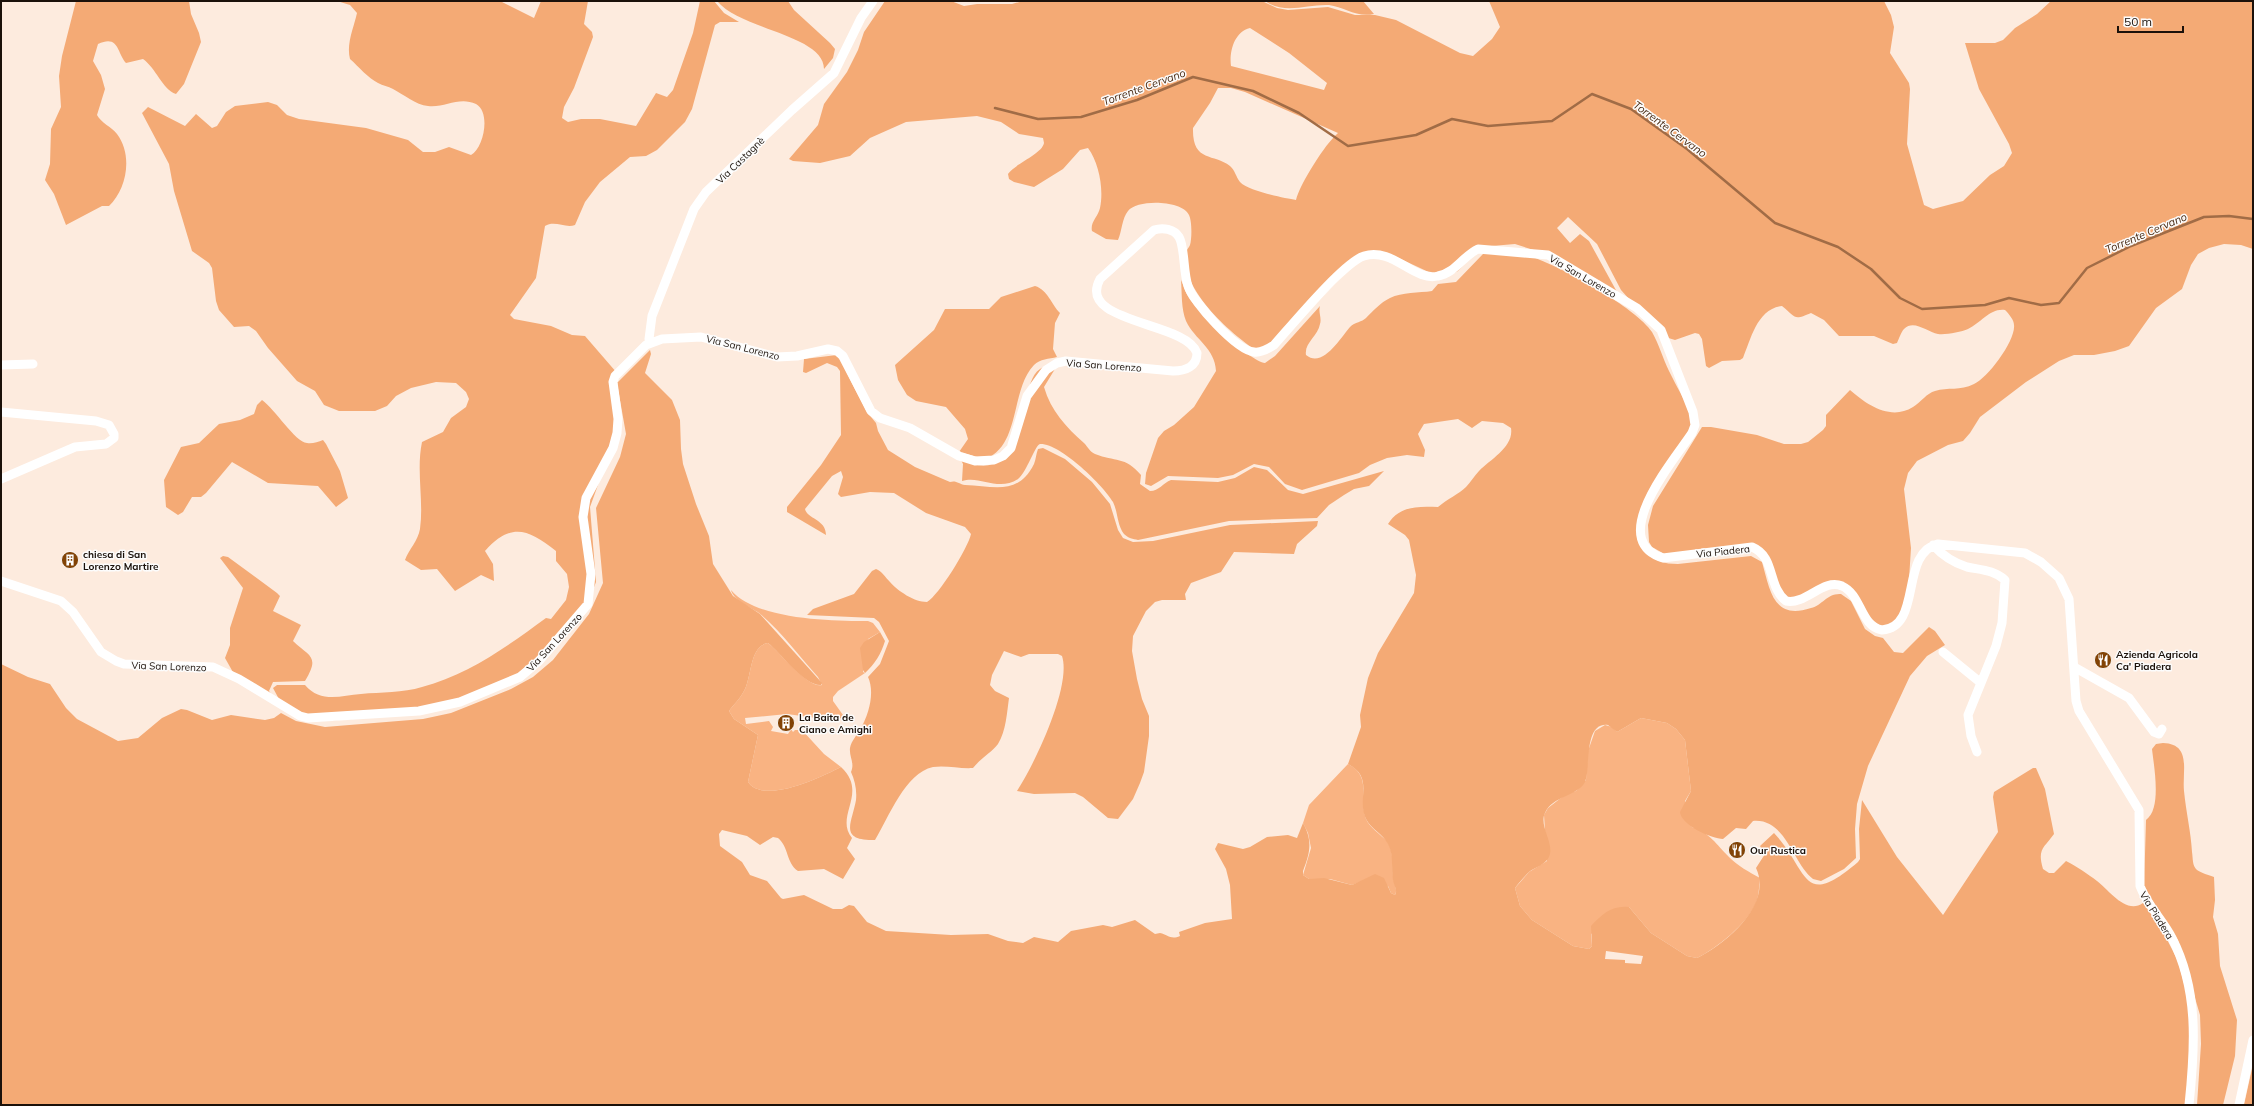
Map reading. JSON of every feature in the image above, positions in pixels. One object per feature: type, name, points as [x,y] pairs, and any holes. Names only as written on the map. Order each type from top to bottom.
[{"type":"street","name":"Via Castagnè","points":[[651,342],[649,339],[652,316],[694,209],[706,192],[792,110],[834,73],[861,18],[873,1]]},
{"type":"street","name":"Via San Lorenzo","points":[[1,581],[61,601],[72,612],[101,652],[116,661],[124,664],[213,667],[230,674],[304,717],[318,719],[419,712],[460,702],[520,677],[539,661],[571,623],[585,609],[590,592],[591,574],[583,510],[592,486],[613,448],[617,433],[618,419],[613,382],[616,376],[639,350],[651,342],[670,338],[701,337],[785,357],[828,349],[834,350],[843,356],[871,410],[876,415],[910,428],[960,456],[975,461],[998,459],[1009,451],[1027,396],[1044,373],[1057,363],[1066,362],[1173,371],[1186,370],[1195,363],[1198,355],[1197,350],[1188,340],[1176,334],[1111,312],[1102,305],[1098,297],[1097,288],[1100,279],[1154,230],[1166,229],[1178,236],[1182,245],[1183,270],[1191,294],[1200,307],[1242,347],[1253,352],[1264,350],[1274,345],[1347,267],[1364,256],[1384,256],[1425,276],[1434,277],[1450,272],[1478,249],[1544,253],[1625,300],[1661,330],[1694,412],[1695,425],[1692,433],[1649,497],[1642,515],[1641,531],[1643,543],[1655,555],[1663,558]]},
{"type":"street","points":[[1,365],[33,364]]},
{"type":"street","points":[[1,412],[96,421],[109,425],[114,434],[114,438],[106,444],[75,447],[1,479]]},
{"type":"street","name":"Via Piadera","points":[[1663,558],[1752,547],[1767,559],[1773,586],[1777,593],[1786,601],[1800,601],[1827,586],[1842,586],[1853,595],[1871,624],[1882,630],[1891,628],[1904,614],[1912,589],[1917,562],[1925,549],[1933,545],[1938,544],[2025,554],[2050,569],[2059,578],[2068,595],[2076,701],[2079,710],[2139,810],[2140,886],[2144,897],[2173,939],[2192,1002],[2195,1036],[2190,1105]]},
{"type":"street","points":[[1933,545],[1948,558],[1966,566],[1995,573],[2005,580],[2002,623],[1996,646],[1968,715],[1971,736],[1977,752]]},
{"type":"street","points":[[1943,652],[1981,683]]},
{"type":"street","points":[[2074,667],[2129,698],[2154,732],[2159,734],[2162,729]]},
{"type":"street","points":[[2240,1105],[2253,1040]]},
{"type":"shaded area","points":[[76,1],[189,1],[191,14],[201,42],[184,84],[176,94],[167,88],[148,63],[143,59],[126,63],[114,43],[110,41],[98,44],[93,61],[101,75],[105,89],[97,115],[117,134],[122,142],[125,152],[126,172],[120,191],[109,206],[102,206],[66,225],[54,194],[45,180],[50,164],[51,129],[61,107],[59,76],[62,56]]},
{"type":"shaded area","points":[[337,1],[500,1],[534,18],[541,1],[588,1],[584,24],[592,32],[593,37],[574,88],[564,107],[562,118],[568,122],[581,119],[600,119],[636,126],[656,93],[667,97],[673,90],[693,33],[700,1],[714,1],[724,13],[739,22],[720,22],[715,25],[692,109],[685,122],[657,150],[646,156],[630,157],[600,182],[585,202],[575,225],[568,226],[549,224],[545,226],[536,278],[510,315],[514,319],[551,326],[572,335],[585,336],[617,373],[619,427],[590,507],[596,582],[591,595],[529,671],[472,698],[367,718],[325,721],[313,719],[280,701],[273,688],[277,685],[305,685],[317,694],[338,697],[407,690],[439,682],[487,658],[546,618],[551,619],[566,600],[569,587],[567,574],[556,561],[556,551],[537,538],[520,532],[512,532],[503,536],[485,551],[493,564],[494,581],[481,575],[455,591],[437,569],[421,570],[405,560],[420,529],[420,453],[422,442],[443,432],[451,418],[466,407],[469,399],[466,392],[456,383],[436,382],[411,388],[396,396],[387,406],[375,411],[339,411],[324,405],[315,391],[297,381],[268,348],[256,331],[249,326],[234,327],[219,310],[216,301],[212,268],[209,263],[192,251],[174,191],[169,164],[142,113],[148,107],[185,126],[196,114],[212,128],[217,126],[226,112],[235,106],[268,102],[277,105],[287,115],[299,119],[366,128],[408,140],[423,152],[435,152],[449,147],[471,155],[476,151],[484,130],[481,108],[476,104],[464,101],[434,106],[419,104],[391,88],[374,81],[350,59],[349,47],[357,13],[350,5]]},
{"type":"shaded area","points":[[717,1],[788,1],[794,10],[835,49],[833,58],[824,69],[820,58],[811,48],[728,11]]},
{"type":"shaded area","points":[[885,1],[951,1],[964,6],[977,4],[1012,4],[1023,1],[1262,1],[1277,8],[1288,10],[1328,7],[1355,15],[1375,15],[1396,20],[1460,53],[1473,56],[1492,39],[1500,27],[1489,1],[1884,1],[1891,15],[1894,27],[1890,53],[1909,83],[1910,89],[1907,144],[1924,205],[1933,209],[1963,201],[1990,175],[2004,166],[2012,153],[2009,144],[1979,89],[1965,43],[1995,43],[2003,40],[2015,28],[2037,14],[2051,1],[2253,1],[2253,249],[2241,245],[2224,244],[2209,248],[2198,254],[2191,265],[2182,289],[2156,308],[2129,346],[2115,351],[2094,355],[2074,355],[2059,361],[2026,382],[1980,417],[1963,441],[1948,445],[1917,461],[1908,473],[1904,489],[1911,548],[1908,595],[1904,609],[1894,623],[1883,627],[1870,621],[1843,585],[1788,602],[1757,550],[1668,556],[1652,547],[1649,542],[1648,525],[1653,506],[1702,427],[1711,427],[1757,435],[1784,444],[1801,444],[1808,442],[1823,430],[1826,426],[1826,415],[1850,390],[1872,406],[1888,412],[1896,412],[1905,411],[1913,407],[1932,392],[1974,384],[1993,367],[2011,340],[2014,323],[2005,310],[1995,311],[1968,329],[1953,333],[1938,334],[1921,327],[1912,325],[1908,326],[1903,330],[1897,343],[1893,344],[1874,336],[1839,336],[1824,320],[1811,313],[1801,317],[1795,317],[1782,306],[1773,308],[1761,319],[1752,334],[1743,358],[1740,360],[1722,361],[1709,368],[1706,366],[1702,339],[1699,334],[1695,333],[1675,340],[1662,336],[1621,290],[1597,244],[1568,217],[1557,228],[1570,243],[1580,234],[1589,241],[1617,292],[1540,252],[1515,244],[1480,247],[1458,271],[1448,276],[1435,275],[1390,254],[1363,255],[1270,351],[1263,355],[1238,337],[1211,312],[1191,282],[1186,267],[1186,251],[1191,242],[1191,225],[1189,215],[1185,210],[1178,206],[1169,204],[1140,204],[1133,207],[1126,214],[1118,240],[1106,239],[1092,231],[1093,222],[1100,208],[1101,185],[1098,169],[1088,148],[1080,150],[1063,169],[1034,187],[1014,182],[1009,179],[1008,174],[1039,151],[1044,143],[1043,138],[1019,134],[1001,122],[977,116],[906,122],[870,138],[850,156],[820,163],[793,161],[789,159],[818,125],[824,104],[847,72],[858,50],[864,32]],"holes":[[[1250,28],[1289,53],[1327,83],[1324,90],[1231,66],[1232,49],[1236,38],[1245,30]],[[1218,88],[1231,88],[1245,92],[1338,133],[1327,146],[1302,184],[1296,200],[1266,194],[1244,185],[1240,182],[1230,166],[1224,162],[1205,155],[1196,147],[1193,128]]]},
{"type":"shaded area","points":[[1265,1],[1363,1],[1374,14],[1362,15],[1329,5],[1288,8],[1273,5]]},
{"type":"shaded area","points":[[1512,252],[1528,256],[1567,272],[1609,296],[1628,309],[1652,332],[1657,341],[1672,377],[1695,420],[1644,506],[1644,551],[1656,560],[1678,564],[1751,556],[1762,562],[1771,592],[1781,607],[1788,610],[1798,611],[1811,608],[1832,595],[1841,594],[1851,601],[1865,629],[1875,636],[1883,638],[1894,652],[1903,653],[1929,627],[1935,631],[1945,645],[1927,656],[1910,676],[1868,766],[1857,804],[1855,829],[1856,858],[1844,869],[1821,881],[1813,879],[1806,872],[1781,834],[1764,822],[1753,821],[1746,829],[1736,828],[1723,839],[1712,837],[1691,826],[1682,817],[1680,812],[1691,791],[1685,740],[1676,729],[1667,723],[1641,718],[1617,732],[1608,725],[1600,726],[1595,731],[1591,738],[1589,748],[1587,776],[1582,787],[1553,803],[1548,807],[1545,813],[1544,824],[1549,843],[1550,855],[1545,862],[1529,872],[1515,888],[1520,906],[1532,920],[1573,946],[1589,949],[1592,946],[1591,926],[1603,914],[1612,909],[1617,907],[1629,907],[1651,933],[1687,956],[1697,958],[1721,943],[1744,921],[1753,908],[1758,895],[1760,882],[1756,868],[1765,854],[1760,846],[1774,833],[1808,880],[1816,884],[1826,883],[1839,876],[1858,862],[1860,859],[1859,829],[1862,800],[1897,857],[1943,915],[1998,832],[1993,797],[1994,792],[2033,768],[2036,768],[2045,789],[2054,834],[2042,849],[2041,862],[2043,869],[2049,873],[2054,873],[2066,861],[2093,878],[2124,904],[2137,906],[2143,903],[2156,918],[2178,961],[2193,1017],[2189,1105],[1,1105],[1,664],[28,677],[50,684],[66,708],[77,719],[118,741],[138,738],[162,718],[181,709],[212,720],[231,715],[265,720],[274,718],[281,713],[296,721],[325,727],[423,719],[451,713],[511,689],[533,677],[553,660],[589,614],[603,583],[596,508],[620,457],[626,434],[617,383],[650,350],[651,354],[645,373],[672,400],[680,420],[683,464],[696,504],[709,536],[713,564],[733,596],[760,614],[822,683],[821,685],[814,684],[800,675],[768,643],[762,645],[757,650],[752,663],[747,685],[739,699],[729,711],[734,719],[758,735],[748,782],[756,788],[766,791],[779,790],[807,782],[841,767],[849,777],[852,786],[852,795],[847,821],[848,830],[852,838],[847,848],[855,859],[843,879],[824,869],[798,871],[791,864],[782,842],[778,838],[773,837],[760,845],[747,836],[722,830],[719,834],[720,846],[742,862],[750,875],[767,881],[781,898],[783,899],[804,895],[833,909],[842,909],[849,905],[854,906],[867,922],[886,931],[951,935],[988,934],[1008,941],[1023,943],[1034,937],[1058,942],[1071,931],[1103,925],[1112,927],[1135,920],[1155,934],[1160,933],[1174,938],[1180,936],[1179,932],[1205,923],[1232,919],[1230,885],[1226,869],[1215,849],[1218,843],[1243,849],[1250,847],[1267,837],[1288,835],[1297,838],[1303,823],[1309,841],[1309,853],[1303,875],[1309,879],[1324,878],[1352,885],[1375,874],[1384,878],[1391,893],[1395,895],[1396,890],[1393,880],[1390,848],[1386,840],[1368,823],[1366,819],[1363,811],[1363,782],[1361,776],[1356,770],[1348,764],[1361,727],[1360,715],[1368,678],[1378,653],[1414,593],[1416,575],[1409,540],[1405,535],[1388,524],[1392,518],[1403,510],[1416,507],[1438,507],[1463,490],[1479,471],[1505,447],[1511,435],[1511,428],[1503,423],[1482,421],[1472,428],[1458,419],[1424,424],[1418,434],[1425,450],[1424,457],[1407,455],[1387,458],[1370,465],[1359,473],[1302,490],[1285,484],[1269,467],[1254,464],[1233,475],[1218,478],[1168,476],[1151,486],[1145,484],[1146,473],[1158,438],[1164,431],[1174,425],[1194,407],[1216,371],[1212,356],[1194,334],[1184,316],[1181,280],[1186,294],[1194,305],[1213,324],[1237,346],[1265,363],[1275,356],[1320,306],[1319,328],[1309,343],[1306,351],[1306,355],[1312,358],[1319,358],[1325,355],[1337,344],[1350,327],[1364,319],[1386,300],[1400,295],[1432,291],[1438,284],[1456,282],[1483,254]],"holes":[[[1606,951],[1643,956],[1641,964],[1625,963],[1625,960],[1605,959]]]},
{"type":"shaded area","points":[[1035,286],[1046,294],[1060,313],[1055,323],[1053,349],[1057,357],[1042,360],[1036,363],[1026,376],[1021,388],[1010,430],[1004,442],[996,452],[985,459],[959,452],[968,439],[965,429],[946,407],[916,401],[907,395],[898,380],[895,365],[934,330],[945,309],[989,309],[1001,297]]},
{"type":"shaded area","points":[[837,355],[867,412],[876,423],[878,431],[888,450],[915,467],[950,482],[965,485],[995,487],[1013,485],[1021,481],[1028,474],[1034,464],[1038,449],[1043,448],[1065,459],[1092,482],[1110,504],[1118,530],[1123,538],[1133,542],[1153,541],[1230,525],[1318,521],[1317,526],[1297,544],[1294,554],[1234,552],[1221,572],[1191,583],[1185,594],[1186,600],[1162,600],[1155,602],[1146,611],[1133,636],[1132,651],[1142,699],[1149,716],[1149,736],[1144,772],[1140,783],[1133,799],[1118,819],[1108,818],[1083,797],[1075,793],[1034,794],[1017,791],[1033,763],[1050,725],[1062,686],[1064,669],[1062,656],[1058,654],[1029,654],[1021,657],[1004,651],[992,675],[990,685],[995,691],[1009,698],[1007,715],[1001,739],[998,744],[973,768],[943,766],[933,767],[923,771],[914,778],[892,808],[875,840],[863,840],[852,834],[850,823],[856,800],[856,793],[855,782],[851,772],[852,763],[850,748],[869,710],[871,689],[868,677],[880,664],[889,641],[879,622],[874,618],[807,615],[813,609],[854,594],[872,571],[876,569],[902,592],[922,602],[927,602],[939,590],[952,571],[965,550],[971,534],[965,527],[926,513],[894,493],[870,492],[841,497],[838,494],[843,477],[841,471],[832,476],[805,509],[809,515],[820,522],[826,535],[787,512],[787,507],[821,465],[841,435],[840,371],[837,367],[827,363],[806,373],[803,372],[804,359]]},
{"type":"shaded area","points":[[1058,364],[1044,387],[1051,404],[1060,418],[1090,451],[1125,462],[1135,469],[1141,475],[1140,484],[1150,491],[1156,490],[1171,480],[1218,482],[1235,478],[1254,467],[1267,470],[1288,490],[1303,494],[1384,471],[1369,486],[1354,489],[1329,505],[1317,518],[1229,521],[1138,540],[1124,534],[1120,527],[1113,502],[1101,486],[1070,458],[1059,450],[1049,446],[1040,444],[1025,471],[1018,479],[1011,483],[996,484],[976,480],[962,481],[963,464],[961,460],[981,466],[994,463],[999,459],[1012,436],[1034,375],[1040,369],[1048,365]]},
{"type":"shaded area","points":[[262,400],[302,441],[311,443],[323,440],[340,471],[348,498],[336,507],[318,486],[268,483],[232,462],[206,493],[201,497],[192,497],[183,512],[178,515],[166,507],[164,480],[181,447],[199,443],[219,424],[240,420],[254,414],[257,405]]},
{"type":"shaded area","points":[[223,556],[228,557],[280,596],[273,611],[301,625],[293,641],[308,654],[311,658],[312,666],[305,681],[273,682],[269,691],[274,698],[234,674],[225,658],[230,645],[230,628],[243,588],[220,558]]},
{"type":"shaded area","points":[[731,590],[743,600],[758,608],[795,617],[868,621],[873,623],[880,632],[868,639],[863,672],[865,673],[838,691],[833,697],[833,701],[843,715],[842,718],[831,720],[787,714],[745,718],[746,724],[769,721],[773,727],[771,731],[788,734],[791,729],[793,732],[795,730],[802,730],[824,754],[841,767],[807,782],[779,790],[766,791],[756,788],[748,782],[758,735],[734,719],[729,711],[739,699],[747,685],[754,656],[757,650],[762,645],[768,643],[802,676],[816,685],[822,685],[818,677],[775,628],[759,613],[738,600],[732,594]]},
{"type":"shaded area","points":[[880,632],[885,641],[875,662],[865,673],[863,670],[860,648],[864,642]]},
{"type":"shaded area","points":[[1641,718],[1667,723],[1676,729],[1685,740],[1691,791],[1685,801],[1692,827],[1704,832],[1736,863],[1760,878],[1756,903],[1746,919],[1731,935],[1697,958],[1687,956],[1651,933],[1629,907],[1591,934],[1592,946],[1589,949],[1573,946],[1532,920],[1520,906],[1515,888],[1529,872],[1547,861],[1544,815],[1548,808],[1566,794],[1576,791],[1586,780],[1588,751],[1595,731],[1605,725],[1612,727],[1617,732]]},
{"type":"shaded area","points":[[2163,743],[2178,748],[2182,753],[2184,760],[2184,791],[2194,866],[2199,871],[2214,877],[2215,900],[2213,917],[2218,934],[2220,966],[2237,1020],[2235,1056],[2223,1105],[2197,1105],[2201,1044],[2200,1015],[2178,940],[2144,888],[2146,820],[2151,815],[2154,807],[2156,787],[2152,749],[2156,744]]},
{"type":"shaded area","points":[[1348,764],[1356,769],[1363,782],[1363,803],[1366,819],[1375,831],[1387,841],[1391,849],[1393,877],[1396,889],[1395,895],[1391,893],[1388,886],[1360,882],[1352,885],[1330,879],[1309,879],[1303,875],[1311,848],[1308,833],[1303,823],[1309,805]]},
{"type":"shaded area","points":[[2253,1064],[2253,1105],[2244,1105]]},
{"type":"waterway","name":"Torrente Cervano","points":[[995,108],[1038,119],[1081,117],[1137,100],[1193,77],[1253,91],[1299,113],[1348,146],[1416,135],[1452,119],[1488,126],[1552,121],[1592,94],[1631,109],[1687,149],[1775,223],[1838,247],[1871,269],[1900,298],[1922,309],[1985,305],[2009,298],[2041,305],[2059,303],[2087,268],[2131,246],[2204,217],[2229,216],[2253,219]]},
{"type":"place","name":"chiesa di San Lorenzo Martire","points":[[70,560]]},
{"type":"place","name":"Azienda Agricola Ca' Piadera","points":[[2103,660]]},
{"type":"place","name":"La Baita de Ciano e Amighi","points":[[786,723]]},
{"type":"place","name":"Our Rustica","points":[[1737,850]]}]
